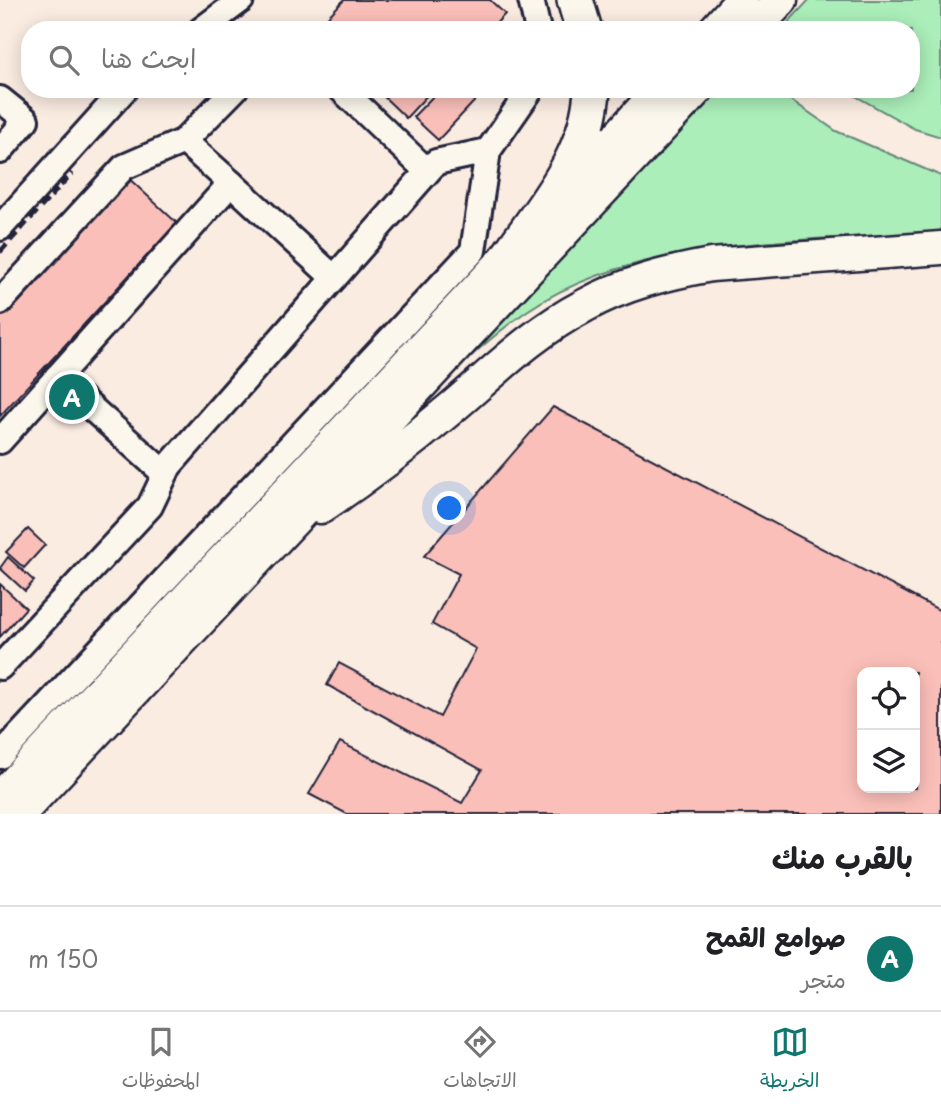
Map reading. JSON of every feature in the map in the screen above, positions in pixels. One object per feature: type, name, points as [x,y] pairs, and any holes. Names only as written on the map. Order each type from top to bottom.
[{"type":"highway","points":[[575,0],[581,21]]},
{"type":"highway","points":[[509,256],[569,169],[585,132],[591,98]]},
{"type":"main road","points":[[723,21],[742,0]]},
{"type":"main road","points":[[761,21],[781,0]]},
{"type":"main road","points":[[0,798],[509,256],[653,98]]},
{"type":"main road","points":[[19,814],[273,539],[689,98]]},
{"type":"main road","points":[[273,539],[376,470],[530,339],[586,304],[616,291],[678,271],[710,265],[941,248]]},
{"type":"street","points":[[213,21],[241,0]]},
{"type":"street","points":[[531,0],[536,21]]},
{"type":"street","points":[[0,228],[117,98]]},
{"type":"street","points":[[0,302],[124,167],[184,141],[226,98]]},
{"type":"street","points":[[350,98],[427,171]]},
{"type":"street","points":[[0,756],[473,251],[488,151],[525,98]]},
{"type":"street","points":[[0,99],[26,120],[0,151]]},
{"type":"street","points":[[184,141],[334,278]]},
{"type":"street","points":[[0,667],[150,506],[165,474],[427,171],[436,162],[488,151]]},
{"type":"street","points":[[0,441],[231,183]]},
{"type":"street","points":[[58,377],[165,474]]},
{"type":"green space","points":[[809,0],[941,0],[941,137],[915,129],[859,98],[920,98],[920,21],[789,21]]},
{"type":"green space","points":[[709,98],[788,98],[836,131],[941,176],[941,232],[726,247],[672,255],[620,268],[571,286],[511,323],[401,419]]},
{"type":"building","points":[[344,0],[490,0],[505,14],[498,21],[324,21]]},
{"type":"building","points":[[385,98],[425,98],[406,118]]},
{"type":"building","points":[[431,98],[478,98],[438,140],[413,117]]},
{"type":"building","points":[[125,175],[177,223],[0,416],[0,311]]},
{"type":"building","points":[[553,407],[941,611],[941,814],[347,814],[309,794],[340,742],[462,803],[482,770],[327,685],[339,663],[440,717],[476,649],[432,624],[459,574],[424,556]]},
{"type":"building","points":[[28,529],[45,545],[24,568],[6,552]]},
{"type":"building","points":[[8,557],[34,581],[25,591],[0,568]]},
{"type":"building","points":[[0,584],[26,608],[0,637]]},
{"type":"railway","points":[[0,252],[72,173]]},
{"type":"place","name":"صوامع القمح","points":[[72,397]]}]
